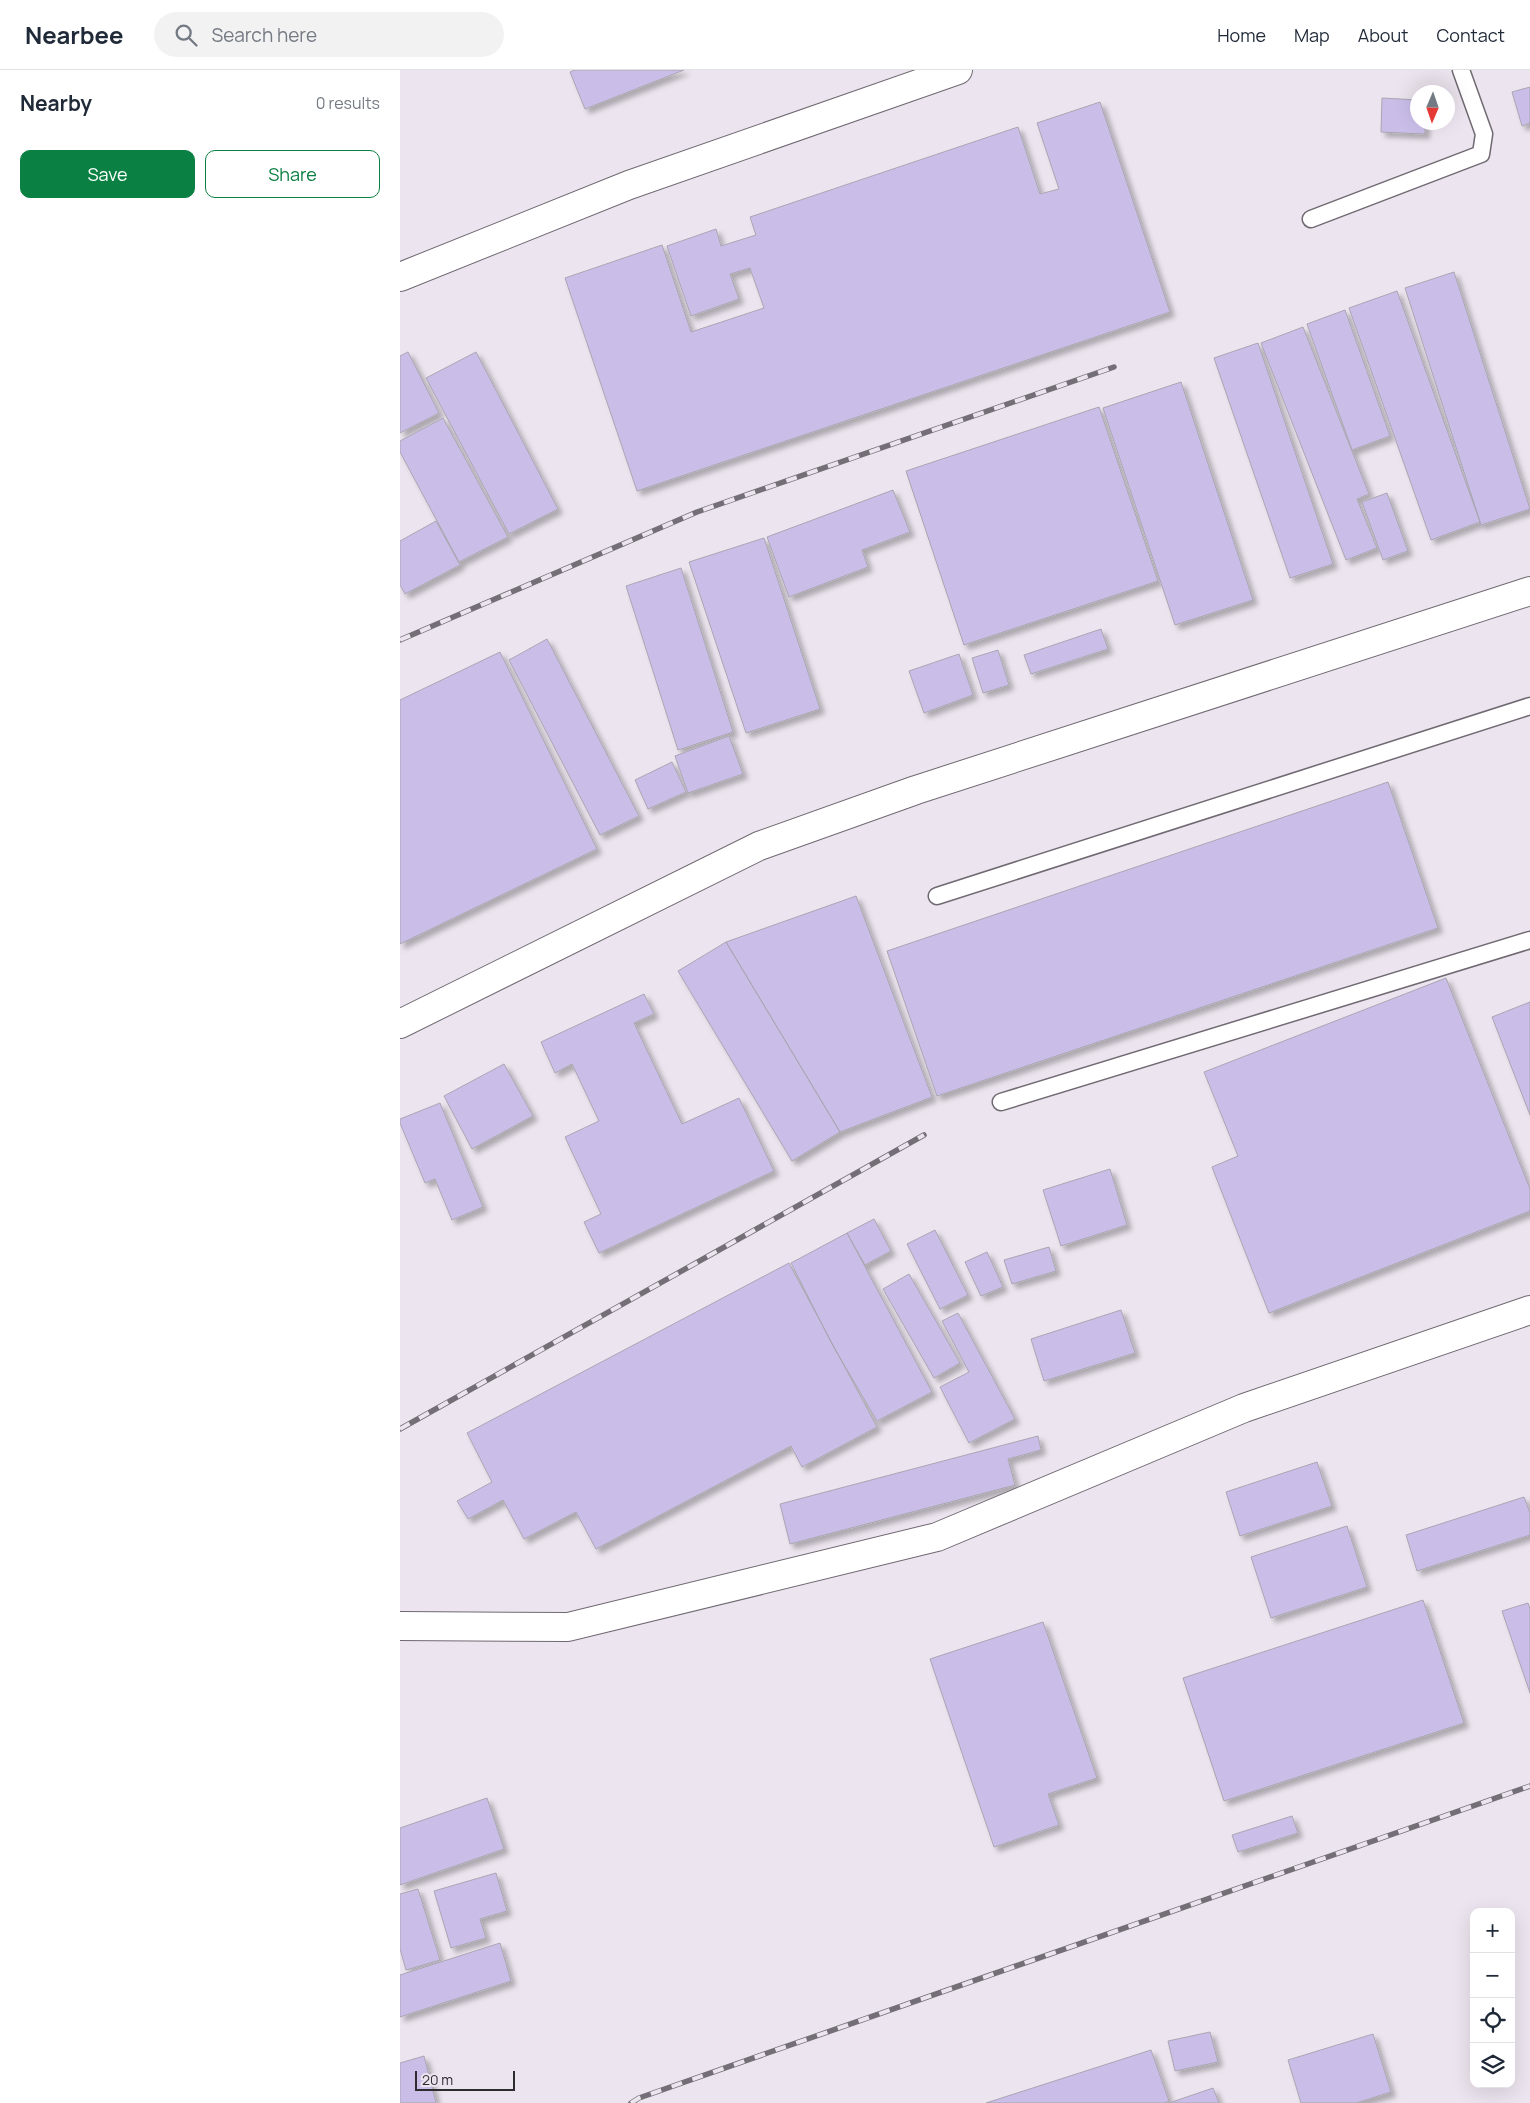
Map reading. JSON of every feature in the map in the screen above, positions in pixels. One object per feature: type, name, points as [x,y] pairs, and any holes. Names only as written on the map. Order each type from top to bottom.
[{"type":"street","points":[[400,277],[629,185],[958,70]]},
{"type":"street","points":[[400,1024],[759,846],[916,790],[1530,591]]},
{"type":"street","points":[[400,1626],[568,1627],[937,1537],[1244,1408],[1530,1310]]},
{"type":"lane","points":[[1311,219],[1481,154],[1484,134],[1461,70]]},
{"type":"lane","points":[[938,896],[1530,706]]},
{"type":"lane","points":[[1001,1102],[1530,940]]},
{"type":"building","points":[[575,70],[684,70],[585,109],[570,72]]},
{"type":"building","points":[[1530,87],[1530,123],[1522,126],[1512,92]]},
{"type":"building","points":[[1382,98],[1410,100],[1410,130],[1425,130],[1425,134],[1381,132]]},
{"type":"building","points":[[1100,102],[1170,312],[637,491],[565,278],[662,245],[691,332],[764,308],[750,268],[730,274],[739,299],[691,316],[667,246],[716,229],[721,246],[756,235],[750,217],[1018,127],[1040,194],[1059,189],[1037,123]]},
{"type":"building","points":[[1454,272],[1530,509],[1481,525],[1405,288]]},
{"type":"building","points":[[1397,291],[1480,522],[1431,540],[1349,308]]},
{"type":"building","points":[[1345,310],[1390,436],[1352,450],[1307,324]]},
{"type":"building","points":[[1303,327],[1369,494],[1357,499],[1377,548],[1346,560],[1261,343]]},
{"type":"building","points":[[1258,343],[1333,564],[1290,578],[1214,358]]},
{"type":"building","points":[[408,352],[439,413],[400,433],[400,356]]},
{"type":"building","points":[[476,352],[558,509],[509,534],[426,378]]},
{"type":"building","points":[[1181,382],[1253,600],[1175,625],[1103,408]]},
{"type":"building","points":[[1099,407],[1158,581],[964,645],[906,471]]},
{"type":"building","points":[[443,418],[508,537],[459,562],[400,452],[400,441]]},
{"type":"building","points":[[893,490],[910,532],[862,550],[868,567],[789,597],[767,537]]},
{"type":"building","points":[[1387,493],[1408,551],[1383,560],[1362,502]]},
{"type":"building","points":[[436,521],[460,565],[405,594],[400,585],[400,541]]},
{"type":"building","points":[[764,538],[820,709],[746,733],[689,562]]},
{"type":"building","points":[[681,568],[733,732],[678,750],[626,586]]},
{"type":"building","points":[[1101,629],[1108,649],[1031,674],[1024,655]]},
{"type":"building","points":[[547,639],[639,816],[600,835],[509,660]]},
{"type":"building","points":[[998,650],[1009,685],[983,693],[972,658]]},
{"type":"building","points":[[500,652],[597,849],[400,944],[400,700]]},
{"type":"building","points":[[959,654],[973,695],[924,713],[909,671]]},
{"type":"building","points":[[729,736],[743,774],[688,793],[675,756]]},
{"type":"building","points":[[672,762],[686,792],[648,809],[635,780]]},
{"type":"building","points":[[1388,782],[1438,928],[937,1096],[887,951]]},
{"type":"building","points":[[856,896],[932,1097],[840,1132],[726,942]]},
{"type":"building","points":[[726,942],[840,1132],[792,1161],[678,971]]},
{"type":"building","points":[[1446,978],[1530,1189],[1530,1211],[1269,1313],[1212,1167],[1238,1156],[1204,1072]]},
{"type":"building","points":[[644,994],[654,1014],[634,1023],[682,1124],[739,1098],[774,1171],[599,1253],[584,1222],[601,1214],[565,1137],[599,1121],[572,1064],[555,1073],[541,1042]]},
{"type":"building","points":[[1530,1002],[1530,1115],[1492,1017]]},
{"type":"building","points":[[504,1064],[533,1116],[472,1149],[444,1096]]},
{"type":"building","points":[[440,1103],[483,1207],[452,1220],[435,1179],[425,1183],[400,1123],[400,1119]]},
{"type":"building","points":[[1110,1169],[1127,1225],[1061,1246],[1043,1190]]},
{"type":"building","points":[[874,1219],[891,1251],[865,1265],[847,1233]]},
{"type":"building","points":[[935,1230],[968,1295],[940,1309],[907,1244]]},
{"type":"building","points":[[847,1233],[932,1392],[877,1421],[833,1346],[791,1263]]},
{"type":"building","points":[[1049,1247],[1056,1271],[1012,1284],[1004,1260]]},
{"type":"building","points":[[987,1252],[1003,1287],[981,1296],[965,1262]]},
{"type":"building","points":[[789,1263],[877,1427],[802,1467],[791,1446],[596,1549],[576,1512],[524,1539],[503,1500],[468,1519],[457,1501],[492,1482],[467,1433]]},
{"type":"building","points":[[909,1274],[960,1363],[934,1378],[883,1289]]},
{"type":"building","points":[[1121,1310],[1135,1353],[1044,1381],[1031,1339]]},
{"type":"building","points":[[958,1313],[1015,1419],[969,1443],[940,1387],[969,1372],[942,1321]]},
{"type":"building","points":[[1038,1436],[1041,1450],[1008,1459],[1015,1485],[790,1544],[780,1504]]},
{"type":"building","points":[[1317,1462],[1332,1506],[1240,1536],[1226,1492]]},
{"type":"building","points":[[1524,1497],[1530,1513],[1530,1535],[1417,1571],[1406,1535]]},
{"type":"building","points":[[1347,1526],[1367,1587],[1271,1618],[1251,1557]]},
{"type":"building","points":[[1423,1600],[1464,1723],[1224,1801],[1183,1678]]},
{"type":"building","points":[[1528,1603],[1530,1609],[1530,1693],[1502,1611]]},
{"type":"building","points":[[1043,1622],[1097,1778],[1048,1794],[1059,1825],[994,1847],[930,1659]]},
{"type":"building","points":[[487,1798],[504,1849],[400,1885],[400,1828]]},
{"type":"building","points":[[1292,1816],[1298,1833],[1238,1852],[1232,1835]]},
{"type":"building","points":[[496,1873],[507,1911],[480,1919],[486,1938],[451,1948],[434,1891]]},
{"type":"building","points":[[418,1889],[440,1960],[406,1970],[400,1949],[400,1894]]},
{"type":"building","points":[[500,1943],[511,1981],[400,2017],[400,1975]]},
{"type":"building","points":[[1210,2032],[1218,2062],[1175,2071],[1168,2041]]},
{"type":"building","points":[[1373,2034],[1391,2092],[1356,2103],[1301,2103],[1288,2060]]},
{"type":"building","points":[[1151,2050],[1169,2101],[1164,2103],[986,2103]]},
{"type":"building","points":[[424,2056],[436,2103],[400,2103],[400,2063]]},
{"type":"building","points":[[1213,2088],[1219,2103],[1169,2103]]},
{"type":"railway","points":[[400,640],[697,512],[1114,367]]},
{"type":"railway","points":[[400,1429],[924,1135]]},
{"type":"railway","points":[[631,2103],[639,2098],[1530,1786]]}]
